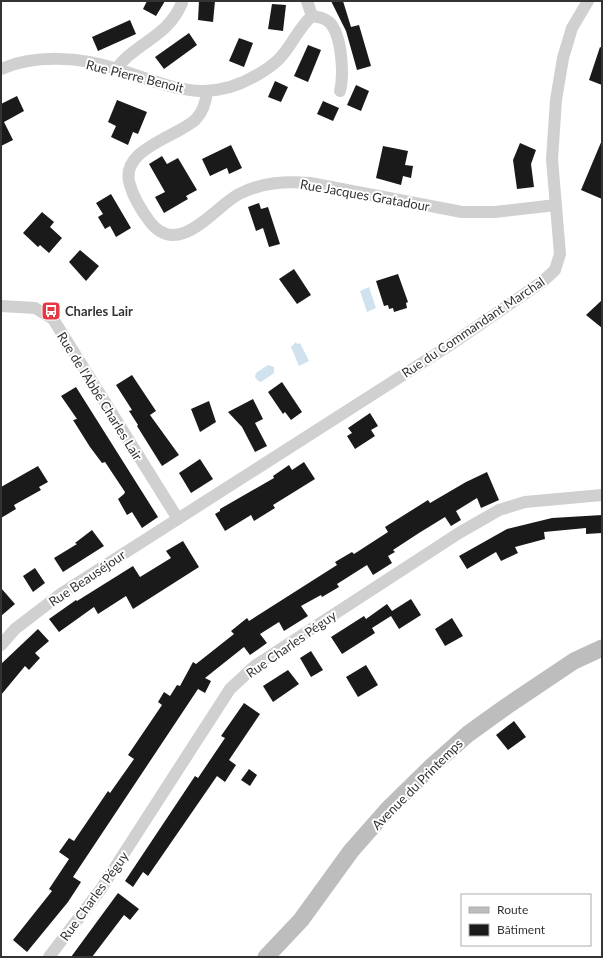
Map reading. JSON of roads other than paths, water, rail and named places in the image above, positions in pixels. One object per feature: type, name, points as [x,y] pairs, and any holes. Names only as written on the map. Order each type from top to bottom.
[{"type":"street","points":[[307,1],[312,16],[323,18],[331,24],[336,35],[343,65],[343,78],[340,91]]},
{"type":"street","name":"Rue du Commandant Marchal","points":[[178,519],[444,349],[542,282],[555,270],[560,254],[552,159],[556,100],[563,58],[572,28],[588,1]]},
{"type":"street","points":[[116,69],[131,53],[164,30],[177,15],[182,3]]},
{"type":"street","name":"Rue Pierre Benoit","points":[[1,70],[16,63],[42,60],[80,62],[116,69],[173,88],[207,91],[232,88],[257,75],[279,59],[303,23],[312,16]]},
{"type":"street","name":"Rue Jacques Gratadour","points":[[207,91],[203,108],[195,119],[150,146],[138,156],[130,168],[129,183],[138,206],[156,228],[170,235],[183,234],[239,194],[263,185],[287,181],[310,183],[462,212],[495,212],[556,206]]},
{"type":"street","name":"Rue de l'Abbé Charles Lair","points":[[1,306],[35,308],[53,319],[178,519]]},
{"type":"street","name":"Rue Charles Péguy","points":[[49,957],[102,889],[230,689],[256,665],[459,533],[499,510],[525,502],[602,495]]},
{"type":"street","name":"Rue Beauséjour","points":[[1,645],[15,628],[62,593],[178,519]]},
{"type":"street","name":"Avenue du Printemps","points":[[266,957],[301,920],[351,851],[388,809],[433,765],[468,734],[508,706],[574,661],[602,648]]},
{"type":"water","points":[[369,287],[376,308],[367,312],[360,291]]},
{"type":"water","points":[[296,342],[297,344],[300,343],[309,361],[299,366],[291,347]]},
{"type":"water","points":[[268,365],[274,367],[274,373],[261,382],[258,381],[255,377],[256,373]]},
{"type":"place","name":"Charles Lair","points":[[51,311]]}]
